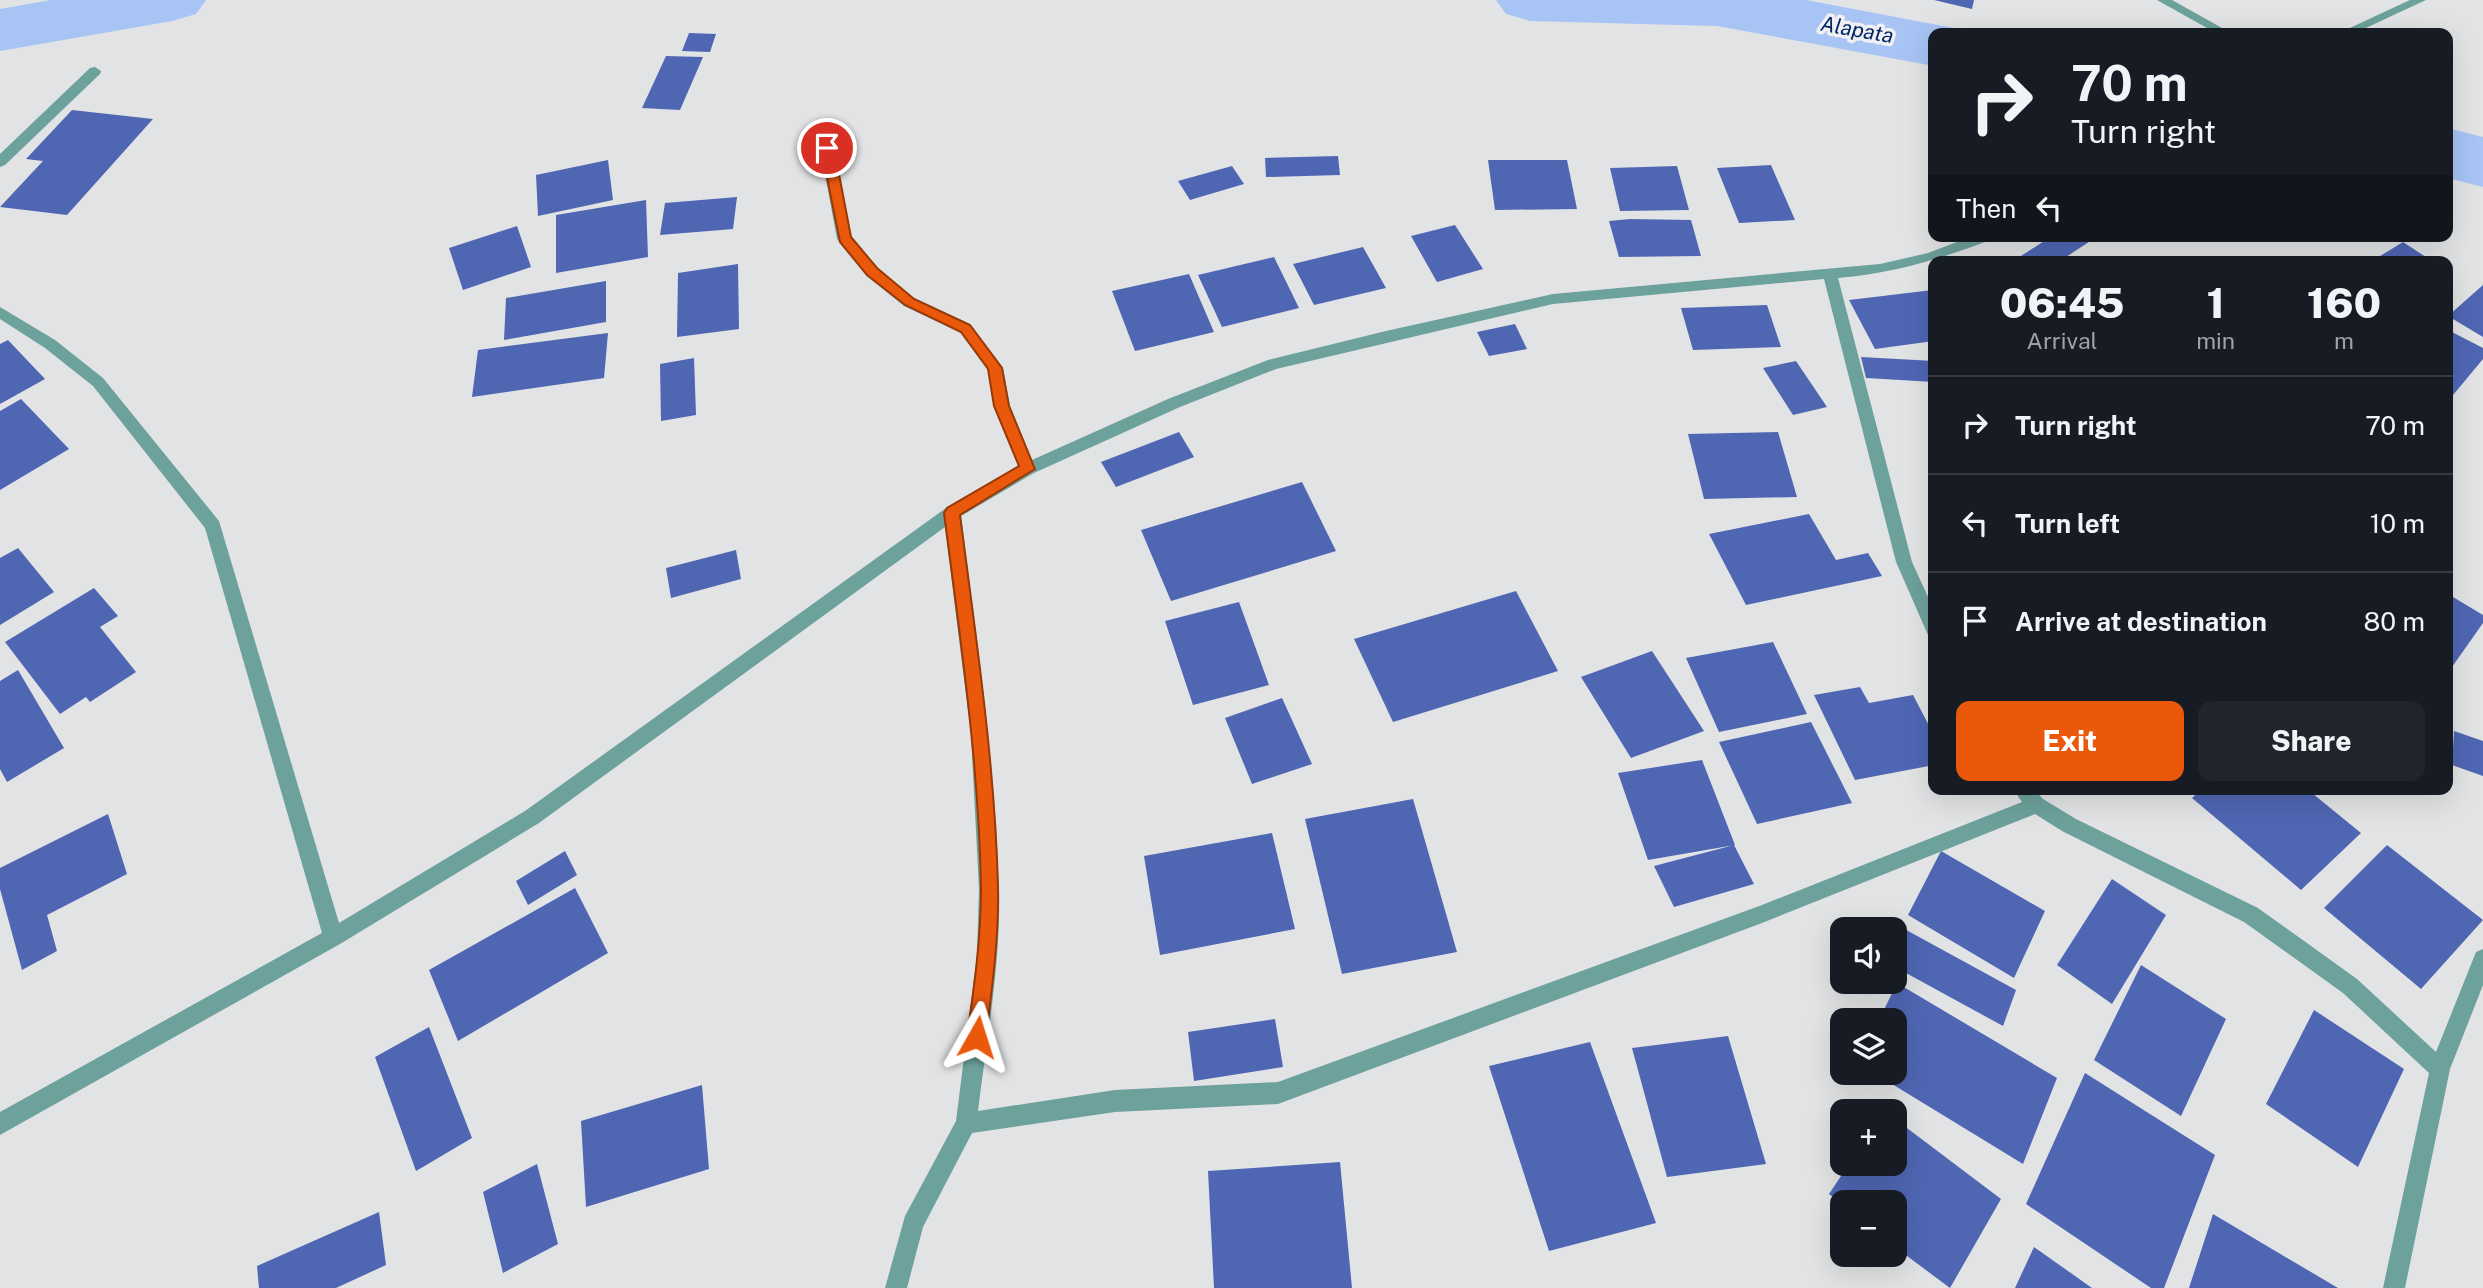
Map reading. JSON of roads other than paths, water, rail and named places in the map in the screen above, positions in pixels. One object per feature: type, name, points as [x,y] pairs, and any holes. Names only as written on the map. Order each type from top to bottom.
[{"type":"street","points":[[2163,0],[2216,28]]},
{"type":"street","points":[[2356,28],[2420,0]]},
{"type":"street","points":[[0,162],[94,71]]},
{"type":"street","points":[[823,125],[844,239],[872,271],[909,302],[965,328],[995,368],[1002,406],[1028,469]]},
{"type":"street","points":[[1934,256],[1972,242]]},
{"type":"street","points":[[0,1124],[333,937],[532,817],[952,513],[1028,469],[1174,403],[1273,364],[1553,299],[1880,269],[1928,258]]},
{"type":"street","points":[[1830,274],[1904,562],[1928,616]]},
{"type":"street","points":[[0,312],[50,344],[98,382],[213,526],[333,937]]},
{"type":"street","points":[[896,1288],[913,1224],[966,1123],[987,955],[989,889],[980,735],[952,513]]},
{"type":"street","points":[[966,1123],[1115,1101],[1278,1093],[1762,914],[2029,797],[2069,825],[2251,915],[2350,986],[2440,1069]]},
{"type":"street","points":[[2394,1288],[2440,1069],[2483,959]]},
{"type":"waterway","name":"Alapata","points":[[0,30],[172,0]]},
{"type":"waterway","name":"Alapata","points":[[1530,0],[1717,5],[1928,43]]},
{"type":"waterway","name":"Alapata","points":[[2453,154],[2483,162]]}]
